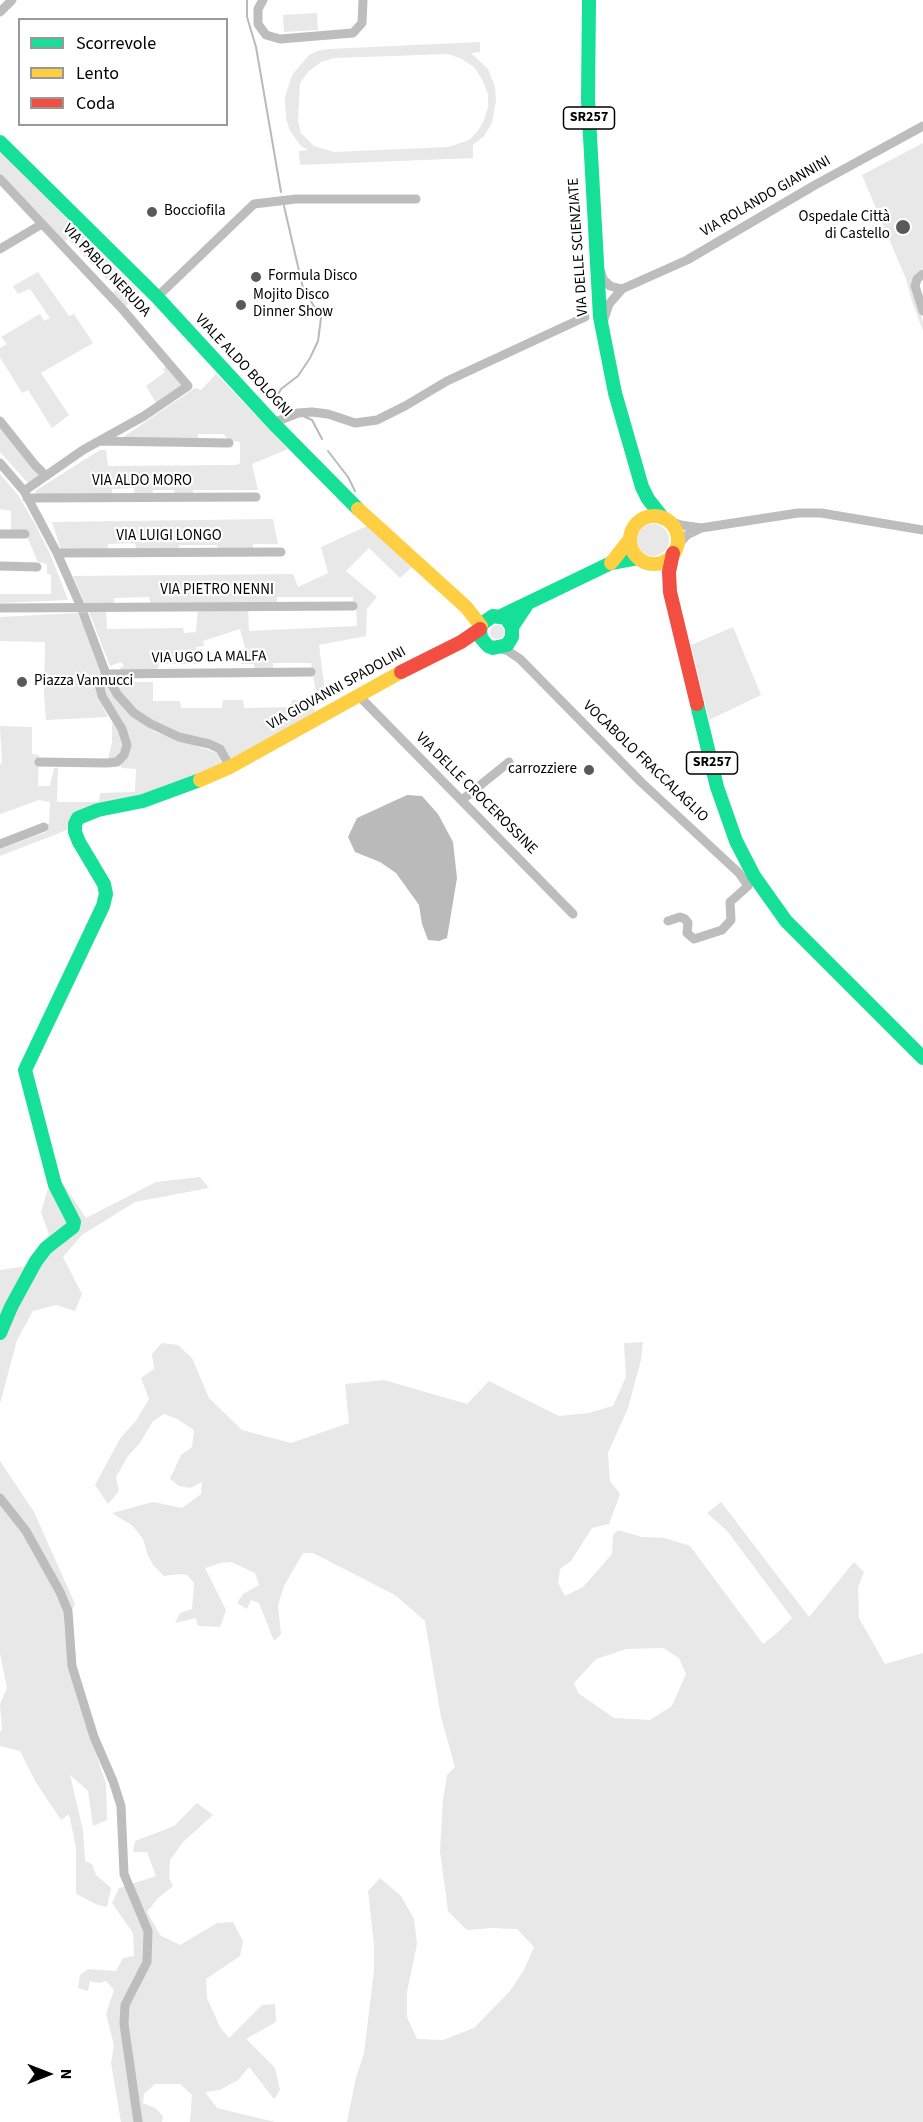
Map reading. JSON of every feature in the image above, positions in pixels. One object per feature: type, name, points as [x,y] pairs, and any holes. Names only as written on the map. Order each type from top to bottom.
[{"type":"main road","name":"VIA DELLE SCIENZIATE","points":[[589,0],[588,82],[594,236],[599,307],[605,348],[618,406],[642,487],[648,499],[666,519]]},
{"type":"main road","name":"VIALE ALDO BOLOGNI","points":[[0,142],[156,297],[273,423],[361,512],[466,607],[481,633]]},
{"type":"main road","name":"VIA DELLE SCIENZIATE","points":[[635,524],[642,504],[642,487]]},
{"type":"main road","points":[[635,524],[648,517],[666,519]]},
{"type":"main road","name":"SR257","points":[[666,519],[676,533],[675,550],[669,572],[670,592],[717,787],[736,841],[754,876],[786,921],[850,988],[923,1058]]},
{"type":"main road","name":"SR257","points":[[635,524],[630,539],[632,550],[662,576],[670,592]]},
{"type":"main road","points":[[611,563],[630,539]]},
{"type":"main road","points":[[527,605],[507,645],[498,648],[488,646],[481,633],[486,619],[527,605],[611,563],[643,560],[661,562],[675,550]]},
{"type":"main road","name":"VIALE ALDO BOLOGNI","points":[[466,607],[480,613],[497,616]]},
{"type":"main road","points":[[497,616],[510,622],[512,632]]},
{"type":"main road","name":"VIA GIOVANNI SPADOLINI","points":[[0,1333],[36,1261],[46,1248],[73,1227],[74,1222],[53,1177],[25,1070],[103,906],[106,894],[104,884],[79,842],[75,824],[78,818],[86,814],[143,801],[230,767],[430,656],[481,633]]},
{"type":"street","points":[[0,12],[12,0]]},
{"type":"street","points":[[264,0],[257,12],[258,24],[266,35],[280,39],[353,33],[362,23],[363,0]]},
{"type":"street","name":"VIA ROLANDO GIANNINI","points":[[622,289],[687,260],[923,126]]},
{"type":"street","name":"VIA PABLO NERUDA","points":[[0,179],[121,307],[189,386],[144,416],[99,441]]},
{"type":"street","points":[[156,297],[254,204],[296,199],[416,199]]},
{"type":"street","points":[[0,249],[42,224]]},
{"type":"street","points":[[594,236],[603,279],[610,286],[622,289],[609,304],[605,314],[605,348]]},
{"type":"street","points":[[923,274],[917,279],[915,286],[923,311]]},
{"type":"street","points":[[273,423],[298,413],[309,412],[328,414],[355,423],[377,420],[447,381],[585,317]]},
{"type":"street","points":[[0,421],[46,476]]},
{"type":"street","points":[[25,494],[46,476],[99,441],[229,443]]},
{"type":"street","points":[[0,463],[25,494],[57,553],[81,607],[106,674],[117,694],[134,713],[165,731],[220,749],[230,767]]},
{"type":"street","name":"VIA ALDO MORO","points":[[25,494],[256,497]]},
{"type":"street","points":[[666,519],[681,525],[701,528],[798,513],[821,513],[923,530]]},
{"type":"street","points":[[675,550],[687,535],[701,528]]},
{"type":"street","points":[[0,534],[25,534]]},
{"type":"street","name":"VIA LUIGI LONGO","points":[[57,553],[281,552]]},
{"type":"street","points":[[0,567],[37,567]]},
{"type":"street","name":"VIA PIETRO NENNI","points":[[0,608],[353,606]]},
{"type":"street","points":[[512,632],[520,659]]},
{"type":"street","points":[[498,648],[520,659]]},
{"type":"street","name":"VOCABOLO FRACCALAGLIO","points":[[520,659],[641,782],[739,873],[748,886],[730,902],[731,920],[722,930],[693,939],[687,933],[688,923],[685,919],[680,916],[668,921]]},
{"type":"street","name":"VIA UGO LA MALFA","points":[[106,674],[311,672]]},
{"type":"street","points":[[39,762],[107,763],[117,762],[124,755],[127,745],[122,729],[102,696],[99,684],[106,674]]},
{"type":"street","name":"VIA DELLE CROCEROSSINE","points":[[358,695],[573,914]]},
{"type":"street","points":[[462,800],[509,762]]},
{"type":"street","points":[[0,844],[44,827]]},
{"type":"street","points":[[0,1498],[26,1531],[55,1582],[68,1611],[72,1666],[94,1737],[121,1806],[124,1874],[147,1932],[147,1962],[125,2005],[124,2024],[138,2122]]},
{"type":"shaded area","points":[[317,13],[318,30],[284,32],[283,15]]},
{"type":"shaded area","points":[[480,42],[480,52],[471,53],[488,69],[495,87],[496,100],[492,123],[484,136],[473,145],[473,158],[300,165],[299,151],[308,150],[301,146],[290,131],[286,118],[285,97],[292,75],[309,55],[329,49]],"holes":[[[448,54],[474,67],[488,94],[488,107],[484,120],[469,140],[448,147],[334,152],[314,146],[301,133],[298,121],[300,83],[308,72],[321,62],[334,58]]]},
{"type":"shaded area","name":"Ospedale Città di Castello","points":[[923,143],[923,268],[914,276],[911,287],[923,322],[923,331],[906,279],[862,175]]},
{"type":"shaded area","points":[[0,151],[139,292],[130,299],[124,311],[110,296],[116,289],[68,239],[61,244],[0,179]]},
{"type":"shaded area","points":[[38,272],[69,316],[74,314],[93,343],[41,373],[69,415],[52,428],[28,390],[22,393],[0,357],[0,348],[7,344],[1,337],[40,314],[44,321],[50,318],[30,289],[18,294],[13,286]]},
{"type":"shaded area","points":[[169,363],[188,386],[158,406],[146,386],[165,372],[163,369]]},
{"type":"shaded area","points":[[216,374],[288,449],[252,464],[258,490],[193,490],[193,497],[175,497],[174,490],[153,490],[152,497],[135,497],[134,488],[112,489],[112,497],[38,498],[35,491],[100,450],[106,450],[108,466],[236,465],[240,463],[240,442],[229,440],[223,434],[198,434],[198,442],[116,442],[195,388],[201,390]]},
{"type":"shaded area","points":[[0,428],[38,474],[39,476],[32,482],[27,482],[0,452]]},
{"type":"shaded area","points":[[0,474],[18,495],[35,524],[51,556],[68,600],[0,603],[0,594],[51,594],[51,575],[47,574],[47,564],[38,562],[28,539],[28,530],[11,530],[11,511],[0,509]]},
{"type":"shaded area","points":[[273,519],[278,544],[253,544],[253,552],[218,552],[217,545],[179,545],[179,552],[137,552],[135,543],[108,544],[107,552],[62,553],[52,522]]},
{"type":"shaded area","points":[[653,524],[665,528],[669,540],[665,552],[653,556],[641,552],[637,540],[641,528]]},
{"type":"shaded area","points":[[367,526],[412,567],[400,578],[369,548],[346,571],[377,597],[367,609],[366,636],[319,645],[326,699],[318,704],[311,663],[273,663],[273,672],[255,673],[254,664],[241,664],[241,656],[246,651],[240,629],[203,641],[204,646],[196,647],[197,664],[159,664],[157,674],[121,674],[120,668],[124,666],[121,662],[110,666],[89,612],[106,611],[107,629],[183,628],[184,633],[196,632],[198,606],[151,606],[149,597],[114,598],[114,606],[86,606],[73,576],[293,574],[298,587],[328,573],[321,547]],"holes":[[[277,597],[353,597],[357,626],[249,631],[248,606],[277,606]]]},
{"type":"shaded area","points":[[78,613],[103,673],[98,698],[108,717],[46,720],[45,642],[0,641],[0,617]]},
{"type":"shaded area","points":[[494,625],[500,625],[504,632],[500,639],[494,639],[490,635],[490,629]]},
{"type":"shaded area","points":[[733,627],[761,695],[709,720],[691,645]]},
{"type":"shaded area","points":[[115,682],[153,682],[153,701],[180,701],[181,708],[222,708],[223,700],[243,700],[244,708],[291,707],[292,700],[314,701],[315,717],[231,762],[222,748],[166,729],[140,713],[123,698]]},
{"type":"shaded area","points":[[107,684],[134,718],[155,732],[217,753],[222,764],[176,785],[92,809],[72,828],[0,856],[0,849],[46,832],[44,827],[49,823],[50,802],[39,800],[0,814],[0,764],[2,763],[0,726],[32,727],[32,754],[39,755],[38,786],[50,786],[54,768],[58,768],[57,802],[99,802],[100,793],[135,792],[136,769],[121,768],[120,763],[127,757],[103,688]]},
{"type":"shaded area","points":[[112,723],[119,730],[124,744],[122,753],[107,763],[112,742]]},
{"type":"shaded area","points":[[407,795],[422,796],[438,814],[453,842],[457,878],[447,938],[439,941],[428,940],[422,924],[419,905],[396,873],[380,862],[355,852],[348,837],[357,818]]},
{"type":"shaded area","points":[[200,1177],[209,1188],[135,1202],[82,1235],[63,1257],[82,1294],[75,1311],[56,1305],[33,1311],[17,1340],[0,1404],[0,1270],[27,1266],[49,1234],[41,1213],[47,1191],[61,1180],[86,1218],[156,1182]]},
{"type":"shaded area","points":[[643,1342],[641,1360],[628,1408],[608,1453],[610,1481],[620,1494],[609,1524],[592,1528],[571,1561],[560,1569],[558,1583],[565,1596],[583,1587],[612,1554],[613,1535],[618,1530],[642,1537],[665,1538],[690,1546],[763,1644],[792,1618],[728,1532],[707,1513],[721,1502],[809,1617],[854,1562],[864,1572],[858,1587],[859,1618],[885,1664],[923,1653],[923,2122],[347,2122],[356,2077],[364,2053],[374,1971],[374,1944],[368,1891],[380,1878],[401,1896],[414,1919],[417,1944],[407,1992],[407,2017],[417,2039],[443,2040],[474,2028],[510,1991],[524,1970],[534,1947],[517,1929],[467,1930],[448,1911],[440,1851],[447,1775],[455,1767],[441,1717],[425,1621],[395,1595],[313,1553],[303,1553],[284,1586],[278,1606],[281,1634],[274,1641],[259,1603],[251,1600],[247,1609],[237,1603],[243,1594],[259,1585],[255,1573],[231,1562],[205,1568],[226,1610],[220,1627],[198,1626],[196,1618],[175,1623],[180,1613],[192,1609],[194,1583],[187,1575],[164,1576],[154,1566],[143,1539],[133,1526],[112,1513],[153,1502],[182,1508],[201,1494],[202,1482],[190,1488],[179,1486],[170,1479],[181,1455],[192,1447],[194,1430],[164,1414],[153,1421],[140,1443],[128,1456],[116,1477],[119,1491],[108,1504],[95,1485],[121,1437],[136,1421],[149,1399],[141,1378],[154,1369],[152,1354],[162,1343],[178,1345],[192,1358],[209,1398],[242,1430],[291,1443],[349,1423],[345,1384],[384,1380],[467,1404],[489,1381],[559,1416],[588,1413],[613,1406],[626,1377],[624,1343]],"holes":[[[663,1648],[679,1658],[686,1674],[672,1706],[650,1720],[614,1718],[578,1693],[574,1683],[596,1659],[626,1649]]]},
{"type":"shaded area","points":[[0,1461],[34,1512],[75,1604],[64,1623],[69,1670],[106,1784],[107,1820],[93,1826],[88,1791],[70,1775],[83,1830],[85,1861],[92,1864],[96,1875],[111,1888],[107,1907],[76,1894],[76,1847],[69,1814],[61,1820],[35,1781],[20,1751],[0,1746],[2,1730],[0,1704],[7,1688],[0,1654]]},
{"type":"shaded area","points":[[197,1803],[213,1815],[183,1842],[170,1860],[169,1878],[173,1886],[158,1898],[147,1912],[160,1935],[180,1945],[217,1923],[233,1922],[243,1941],[240,1956],[206,1979],[207,1998],[220,2027],[229,2038],[262,2005],[275,2004],[276,2022],[246,2039],[275,2068],[280,2090],[274,2099],[249,2067],[238,2080],[220,2090],[205,2092],[217,2108],[275,2122],[190,2122],[192,2095],[180,2084],[155,2084],[144,2094],[143,2103],[155,2108],[163,2116],[162,2122],[121,2122],[111,2063],[114,2045],[106,2014],[114,1990],[106,1981],[99,1983],[90,1981],[88,1991],[78,1988],[80,1975],[88,1969],[116,1971],[123,1958],[134,1956],[133,1933],[112,1903],[119,1888],[156,1876],[147,1852],[133,1852],[135,1841],[174,1826]]},
{"type":"waterway","points":[[247,0],[247,17],[256,47],[281,192]]},
{"type":"waterway","points":[[282,412],[277,407],[276,398],[281,389],[298,376],[310,358],[318,341],[321,318],[303,288],[284,206]]},
{"type":"waterway","points":[[305,417],[312,420],[322,439]]},
{"type":"waterway","points":[[328,451],[348,477],[355,491]]},
{"type":"traffic: fast","points":[[589,0],[588,100],[600,317],[615,393],[642,487],[663,518]]},
{"type":"traffic: fast","points":[[0,142],[157,297],[273,423],[358,509]]},
{"type":"traffic: fast","points":[[501,616],[611,563],[638,558]]},
{"type":"traffic: fast","points":[[512,627],[506,618],[493,616],[483,623],[480,629],[481,638],[493,648],[507,645],[512,637],[512,627],[526,606]]},
{"type":"traffic: fast","points":[[697,704],[717,787],[736,841],[754,876],[786,921],[923,1058]]},
{"type":"traffic: fast","points":[[0,1333],[36,1261],[46,1248],[73,1227],[74,1222],[55,1185],[25,1070],[103,906],[106,894],[104,884],[79,842],[75,824],[78,818],[98,810],[143,801],[200,780]]},
{"type":"traffic: slow","points":[[358,509],[466,607],[481,626]]},
{"type":"traffic: slow","points":[[654,516],[671,523],[678,540],[671,557],[654,564],[637,557],[630,540],[637,523],[654,516]]},
{"type":"traffic: slow","points":[[611,563],[630,539]]},
{"type":"traffic: slow","points":[[200,780],[230,767],[401,672]]},
{"type":"traffic: jam","points":[[673,553],[669,572],[670,592],[697,704]]},
{"type":"traffic: jam","points":[[401,672],[461,642],[480,629]]},
{"type":"place","name":"Bocciofila","points":[[152,212]]},
{"type":"place","name":"Ospedale Città di Castello","points":[[903,227]]},
{"type":"place","name":"Formula Disco","points":[[256,277]]},
{"type":"place","name":"Mojito Disco Dinner Show","points":[[241,305]]},
{"type":"place","name":"Piazza Vannucci","points":[[22,682]]},
{"type":"place","name":"carrozziere","points":[[589,770]]}]
